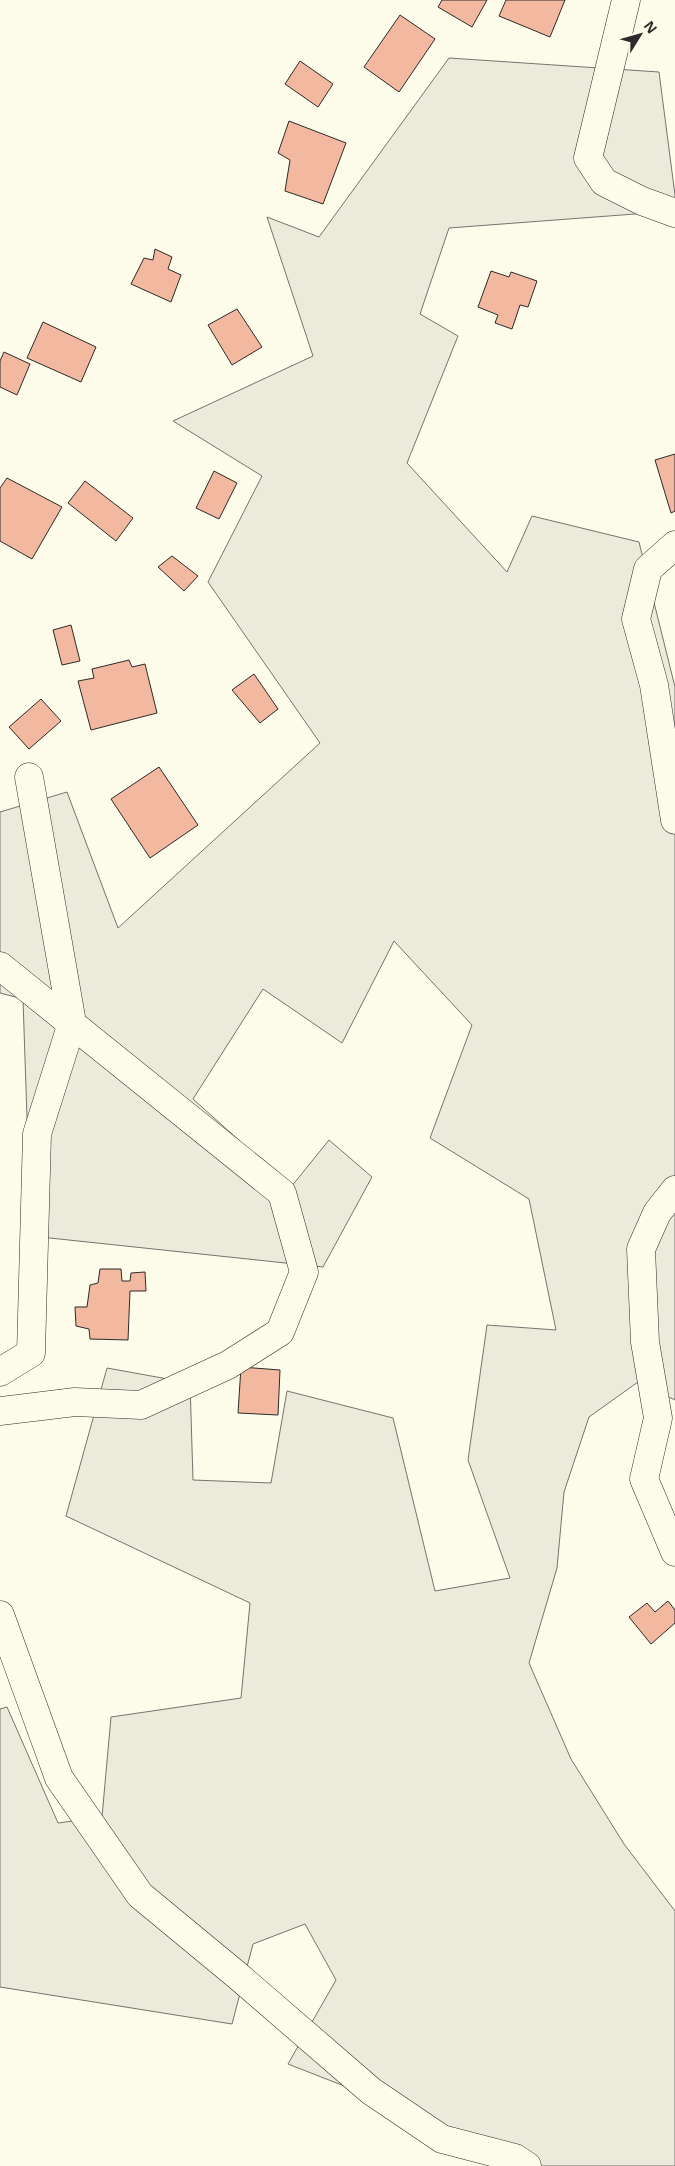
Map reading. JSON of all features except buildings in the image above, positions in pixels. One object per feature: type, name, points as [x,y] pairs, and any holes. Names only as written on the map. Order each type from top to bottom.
[{"type":"street","points":[[626,0],[588,158],[604,182],[642,202],[675,213]]},
{"type":"street","points":[[675,545],[648,569],[636,619],[654,685],[675,820]]},
{"type":"street","points":[[0,1372],[32,1353],[37,1134],[72,1023],[29,777]]},
{"type":"street","points":[[0,966],[282,1193],[304,1272],[280,1332],[228,1364],[141,1405],[75,1402],[0,1411]]},
{"type":"street","points":[[675,1190],[656,1213],[642,1249],[645,1342],[658,1418],[644,1479],[675,1552]]},
{"type":"street","points":[[0,1615],[59,1778],[140,1894],[371,2091],[442,2139],[515,2158],[526,2166]]},
{"type":"shaded area","points":[[449,58],[659,72],[675,195],[675,211],[449,228],[420,314],[458,336],[407,463],[507,572],[532,516],[639,542],[675,687],[675,1400],[638,1382],[589,1417],[564,1492],[557,1568],[529,1663],[571,1759],[624,1844],[675,1911],[675,2166],[518,2166],[467,2134],[288,2064],[336,1980],[305,1924],[253,1944],[232,2024],[0,1987],[0,1709],[7,1707],[58,1823],[102,1817],[111,1717],[241,1698],[250,1603],[66,1516],[107,1368],[190,1383],[193,1480],[271,1483],[287,1391],[393,1418],[435,1591],[510,1578],[468,1460],[487,1325],[556,1330],[529,1199],[430,1138],[472,1025],[394,941],[342,1043],[263,989],[193,1099],[291,1187],[329,1140],[372,1177],[323,1267],[31,1236],[23,999],[0,993],[0,812],[67,792],[118,928],[320,743],[208,582],[262,476],[173,421],[313,356],[267,217],[319,237]]}]
